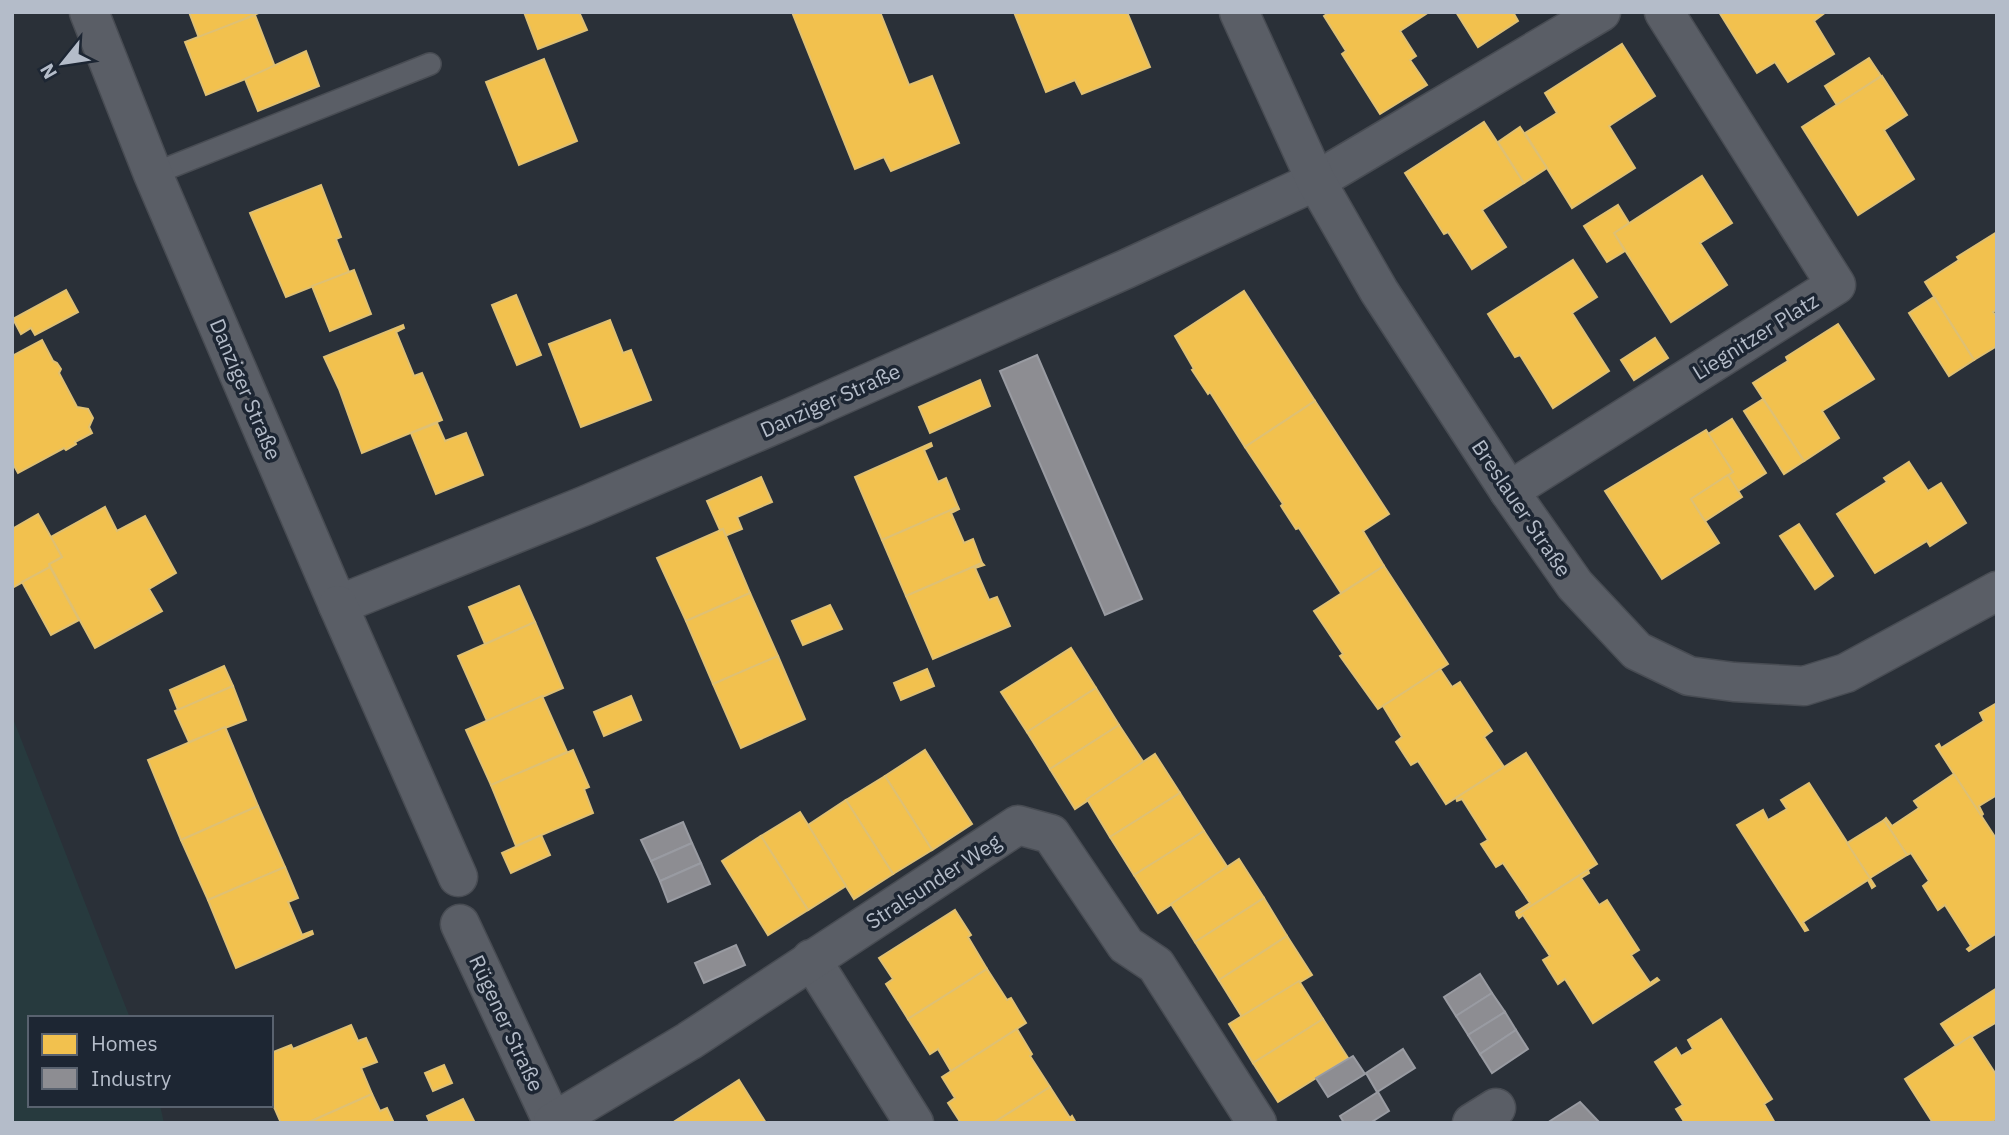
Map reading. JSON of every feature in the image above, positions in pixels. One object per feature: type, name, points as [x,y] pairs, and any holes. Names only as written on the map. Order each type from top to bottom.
[{"type":"street","name":"Danziger Straße","points":[[89,12],[153,174],[458,877]]},
{"type":"street","name":"Breslauer Straße","points":[[1239,12],[1316,181],[1379,291],[1509,491],[1575,585],[1637,651],[1689,676],[1804,686],[1846,673],[1997,591]]},
{"type":"street","points":[[1316,181],[1601,12]]},
{"type":"street","name":"Liegnitzer Platz","points":[[1509,491],[1836,285],[1664,12]]},
{"type":"street","name":"Danziger Straße","points":[[338,605],[584,506],[792,417],[1126,269],[1316,181]]},
{"type":"street","name":"Stralsunder Weg","points":[[553,1122],[689,1041],[1018,825],[1051,834],[1126,945],[1156,965],[1257,1123]]},
{"type":"street","name":"Rügener Straße","points":[[460,924],[553,1122]]},
{"type":"street","points":[[811,959],[915,1123]]},
{"type":"lane","points":[[153,174],[430,64]]},
{"type":"green space","points":[[12,716],[129,1016],[28,1016],[28,1107],[160,1107],[164,1123],[12,1123]]},
{"type":"building: Homes","points":[[189,12],[261,12],[199,38]]},
{"type":"building: Homes","points":[[524,12],[579,12],[587,30],[538,49]]},
{"type":"building: Homes","points":[[792,12],[880,12],[909,85],[932,76],[959,143],[891,171],[884,157],[855,169]]},
{"type":"building: Homes","points":[[1014,12],[1127,12],[1150,67],[1082,94],[1075,80],[1046,92]]},
{"type":"building: Homes","points":[[1330,12],[1429,12],[1400,31],[1416,56],[1410,60],[1427,85],[1380,114],[1342,54],[1346,51],[1324,16]]},
{"type":"building: Homes","points":[[1456,12],[1513,12],[1518,21],[1478,47]]},
{"type":"building: Homes","points":[[1719,12],[1826,12],[1814,21],[1834,54],[1788,82],[1775,62],[1757,73]]},
{"type":"building: Homes","points":[[255,15],[275,67],[206,95],[185,42]]},
{"type":"building: Homes","points":[[1622,44],[1655,96],[1609,126],[1635,168],[1572,208],[1525,133],[1557,113],[1545,93]]},
{"type":"building: Homes","points":[[306,51],[319,86],[258,111],[245,79]]},
{"type":"building: Homes","points":[[1869,58],[1881,76],[1837,105],[1825,86]]},
{"type":"building: Homes","points":[[544,59],[577,141],[519,165],[486,82]]},
{"type":"building: Homes","points":[[1882,76],[1907,115],[1884,130],[1914,179],[1858,215],[1802,127]]},
{"type":"building: Homes","points":[[1484,122],[1524,183],[1482,210],[1506,247],[1472,269],[1448,232],[1444,234],[1405,173]]},
{"type":"building: Homes","points":[[1520,127],[1547,168],[1524,183],[1498,142]]},
{"type":"building: Homes","points":[[1702,176],[1732,223],[1700,243],[1727,285],[1671,322],[1614,233]]},
{"type":"building: Homes","points":[[321,185],[341,237],[336,239],[349,272],[286,297],[250,213]]},
{"type":"building: Homes","points":[[1618,205],[1629,223],[1614,233],[1625,251],[1607,262],[1584,226]]},
{"type":"building: Homes","points":[[1997,232],[1997,309],[1993,312],[1997,317],[1997,346],[1974,360],[1925,282],[1959,260],[1957,257]]},
{"type":"building: Homes","points":[[1573,260],[1597,297],[1572,313],[1609,371],[1553,408],[1520,355],[1515,357],[1488,314]]},
{"type":"building: Homes","points":[[354,270],[371,314],[330,331],[312,286]]},
{"type":"building: Homes","points":[[66,290],[78,312],[35,335],[31,328],[21,334],[13,319]]},
{"type":"building: Homes","points":[[1244,291],[1315,401],[1245,447],[1210,392],[1208,394],[1192,370],[1194,369],[1175,336]]},
{"type":"building: Homes","points":[[516,295],[541,355],[517,365],[492,305]]},
{"type":"building: Homes","points":[[1934,297],[1974,360],[1949,376],[1909,313]]},
{"type":"building: Homes","points":[[610,320],[623,353],[631,350],[651,400],[581,427],[549,344]]},
{"type":"building: Homes","points":[[1838,324],[1874,379],[1822,411],[1839,438],[1804,461],[1753,383],[1788,361],[1786,357]]},
{"type":"building: Homes","points":[[403,325],[404,328],[396,332],[414,376],[422,373],[442,420],[362,453],[339,389],[324,357]]},
{"type":"building: Homes","points":[[1655,338],[1668,358],[1634,380],[1621,360]]},
{"type":"building: Homes","points":[[42,340],[53,361],[61,369],[59,373],[77,407],[88,409],[93,418],[89,427],[92,433],[66,450],[64,448],[18,473],[12,462],[12,356]]},
{"type":"building: Homes","points":[[980,380],[990,406],[930,433],[919,407]]},
{"type":"building: Homes","points":[[1763,399],[1804,461],[1784,474],[1744,411]]},
{"type":"building: Homes","points":[[1315,401],[1389,514],[1363,531],[1384,566],[1341,593],[1299,528],[1296,529],[1281,506],[1283,504],[1245,447]]},
{"type":"building: Homes","points":[[1732,419],[1766,473],[1738,491],[1728,475],[1733,472],[1708,434]]},
{"type":"building: Homes","points":[[437,423],[445,441],[466,433],[483,475],[436,494],[411,433]]},
{"type":"building: Homes","points":[[1706,430],[1733,472],[1691,499],[1719,543],[1662,579],[1605,491]]},
{"type":"building: Homes","points":[[931,443],[932,446],[924,450],[938,482],[946,478],[958,507],[882,540],[855,477]]},
{"type":"building: Homes","points":[[1909,462],[1928,491],[1941,483],[1966,523],[1930,546],[1927,541],[1875,573],[1837,514],[1887,482],[1884,478]]},
{"type":"building: Homes","points":[[1728,475],[1742,497],[1705,521],[1691,499]]},
{"type":"building: Homes","points":[[761,477],[772,502],[737,517],[742,529],[725,536],[707,501]]},
{"type":"building: Homes","points":[[105,507],[117,531],[145,516],[176,573],[149,589],[162,611],[95,648],[49,564],[62,557],[51,537]]},
{"type":"building: Homes","points":[[958,507],[959,509],[951,513],[964,543],[973,539],[982,563],[906,596],[882,540]]},
{"type":"building: Homes","points":[[38,514],[62,557],[49,564],[50,567],[12,588],[12,529]]},
{"type":"building: Homes","points":[[1799,524],[1833,576],[1815,589],[1780,536]]},
{"type":"building: Homes","points":[[723,529],[750,593],[686,621],[657,558]]},
{"type":"building: Homes","points":[[982,563],[984,565],[975,568],[989,600],[997,597],[1010,626],[933,659],[906,596]]},
{"type":"building: Homes","points":[[1384,566],[1448,664],[1378,709],[1340,656],[1343,654],[1314,611]]},
{"type":"building: Homes","points":[[50,567],[79,620],[51,635],[22,582]]},
{"type":"building: Homes","points":[[519,586],[535,622],[485,644],[469,607]]},
{"type":"building: Homes","points":[[750,593],[778,656],[713,684],[686,621]]},
{"type":"building: Homes","points":[[830,605],[842,629],[803,645],[792,621]]},
{"type":"building: Homes","points":[[535,622],[563,688],[487,721],[458,656]]},
{"type":"building: Homes","points":[[1071,648],[1096,688],[1027,732],[1001,692]]},
{"type":"building: Homes","points":[[778,656],[805,719],[741,748],[713,684]]},
{"type":"building: Homes","points":[[224,666],[233,686],[178,710],[170,690]]},
{"type":"building: Homes","points":[[927,669],[934,686],[901,700],[894,683]]},
{"type":"building: Homes","points":[[1440,669],[1452,687],[1460,682],[1492,731],[1484,737],[1504,767],[1446,804],[1418,761],[1411,765],[1396,742],[1402,737],[1383,706]]},
{"type":"building: Homes","points":[[233,686],[246,720],[189,742],[175,711]]},
{"type":"building: Homes","points":[[1096,688],[1119,725],[1050,769],[1027,732]]},
{"type":"building: Homes","points":[[542,696],[567,752],[491,785],[466,730]]},
{"type":"building: Homes","points":[[631,696],[641,720],[604,736],[594,712]]},
{"type":"building: Homes","points":[[1997,703],[1997,795],[1979,806],[1983,814],[1981,816],[1936,746],[1939,744],[1941,748],[1984,721],[1980,713]]},
{"type":"building: Homes","points":[[1119,725],[1144,763],[1075,809],[1050,769]]},
{"type":"building: Homes","points":[[225,727],[258,806],[181,840],[148,760]]},
{"type":"building: Homes","points":[[573,750],[589,787],[584,789],[593,813],[516,846],[491,785]]},
{"type":"building: Homes","points":[[925,750],[972,824],[932,850],[885,776]]},
{"type":"building: Homes","points":[[1526,753],[1597,864],[1517,915],[1516,912],[1530,903],[1503,863],[1496,867],[1481,844],[1488,840],[1462,799],[1457,801],[1456,798]]},
{"type":"building: Homes","points":[[1155,754],[1180,793],[1110,837],[1087,799]]},
{"type":"building: Homes","points":[[1954,774],[1997,840],[1997,933],[1969,951],[1967,949],[1971,946],[1945,905],[1938,910],[1923,886],[1929,881],[1911,853],[1907,855],[1884,820],[1886,818],[1892,826],[1919,808],[1914,801]]},
{"type":"building: Homes","points":[[885,776],[932,850],[893,874],[846,800]]},
{"type":"building: Homes","points":[[1809,783],[1875,886],[1872,888],[1868,880],[1803,922],[1808,930],[1805,931],[1737,825],[1763,810],[1768,820],[1787,809],[1781,800]]},
{"type":"building: Homes","points":[[1180,793],[1204,831],[1134,875],[1110,837]]},
{"type":"building: Homes","points":[[846,800],[893,874],[854,899],[808,825]]},
{"type":"building: Homes","points":[[258,806],[285,867],[208,900],[181,840]]},
{"type":"building: Homes","points":[[800,812],[846,886],[808,910],[761,836]]},
{"type":"building: Homes","points":[[1884,820],[1907,855],[1870,878],[1847,843]]},
{"type":"building: Homes","points":[[1204,831],[1228,868],[1158,913],[1134,875]]},
{"type":"building: Homes","points":[[541,835],[550,855],[511,873],[502,853]]},
{"type":"building: Homes","points":[[761,836],[808,910],[768,935],[722,861]]},
{"type":"building: Homes","points":[[1239,859],[1264,898],[1195,942],[1171,904]]},
{"type":"building: Homes","points":[[285,867],[298,898],[288,902],[302,935],[312,931],[313,934],[236,968],[208,900]]},
{"type":"building: Homes","points":[[1588,870],[1589,873],[1581,878],[1599,905],[1607,900],[1639,950],[1631,955],[1650,983],[1657,978],[1659,980],[1593,1023],[1565,979],[1558,984],[1543,960],[1550,956],[1523,915],[1519,918],[1517,915]]},
{"type":"building: Homes","points":[[1264,898],[1287,936],[1219,980],[1195,942]]},
{"type":"building: Homes","points":[[955,910],[971,935],[968,937],[987,969],[908,1019],[886,984],[893,979],[879,958]]},
{"type":"building: Homes","points":[[1287,936],[1312,975],[1242,1017],[1219,980]]},
{"type":"building: Homes","points":[[987,969],[1007,1000],[1011,998],[1026,1023],[951,1071],[938,1049],[930,1054],[908,1019]]},
{"type":"building: Homes","points":[[1299,981],[1323,1019],[1253,1063],[1229,1024]]},
{"type":"building: Homes","points":[[1997,988],[1997,1022],[1956,1046],[1941,1024]]},
{"type":"building: Homes","points":[[1323,1019],[1348,1058],[1278,1102],[1253,1063]]},
{"type":"building: Homes","points":[[1721,1019],[1772,1099],[1764,1104],[1775,1123],[1685,1123],[1676,1109],[1683,1105],[1655,1062],[1676,1048],[1681,1056],[1693,1049],[1688,1040]]},
{"type":"building: Homes","points":[[351,1025],[358,1041],[366,1038],[377,1062],[361,1068],[372,1094],[307,1123],[281,1123],[273,1105],[273,1052],[291,1045],[293,1049]]},
{"type":"building: Homes","points":[[1017,1029],[1050,1087],[993,1123],[961,1123],[948,1103],[955,1098],[942,1077]]},
{"type":"building: Homes","points":[[1971,1036],[1997,1076],[1997,1118],[1990,1123],[1933,1123],[1905,1079]]},
{"type":"building: Homes","points":[[444,1065],[452,1083],[433,1091],[425,1073]]},
{"type":"building: Homes","points":[[739,1080],[766,1123],[672,1123]]},
{"type":"building: Homes","points":[[1050,1087],[1076,1123],[993,1123]]},
{"type":"building: Homes","points":[[372,1094],[380,1111],[387,1108],[394,1123],[307,1123]]},
{"type":"building: Homes","points":[[463,1099],[475,1123],[430,1123],[427,1116]]},
{"type":"building: Industry","points":[[1037,355],[1142,599],[1105,615],[1000,371]]},
{"type":"building: Industry","points":[[683,822],[692,843],[651,861],[641,840]]},
{"type":"building: Industry","points":[[692,843],[701,863],[660,881],[651,861]]},
{"type":"building: Industry","points":[[701,863],[710,884],[668,902],[660,881]]},
{"type":"building: Industry","points":[[736,945],[745,965],[704,983],[695,963]]},
{"type":"building: Industry","points":[[1480,974],[1492,993],[1456,1016],[1444,997]]},
{"type":"building: Industry","points":[[1492,993],[1505,1012],[1468,1035],[1456,1016]]},
{"type":"building: Industry","points":[[1505,1012],[1516,1030],[1480,1054],[1468,1035]]},
{"type":"building: Industry","points":[[1516,1030],[1528,1049],[1492,1073],[1480,1054]]},
{"type":"building: Industry","points":[[1403,1049],[1415,1068],[1377,1092],[1366,1073]]},
{"type":"building: Industry","points":[[1353,1056],[1365,1074],[1328,1097],[1316,1078]]},
{"type":"building: Industry","points":[[1378,1092],[1389,1111],[1370,1123],[1344,1123],[1340,1116]]},
{"type":"building: Industry","points":[[1580,1102],[1600,1123],[1547,1123]]}]
